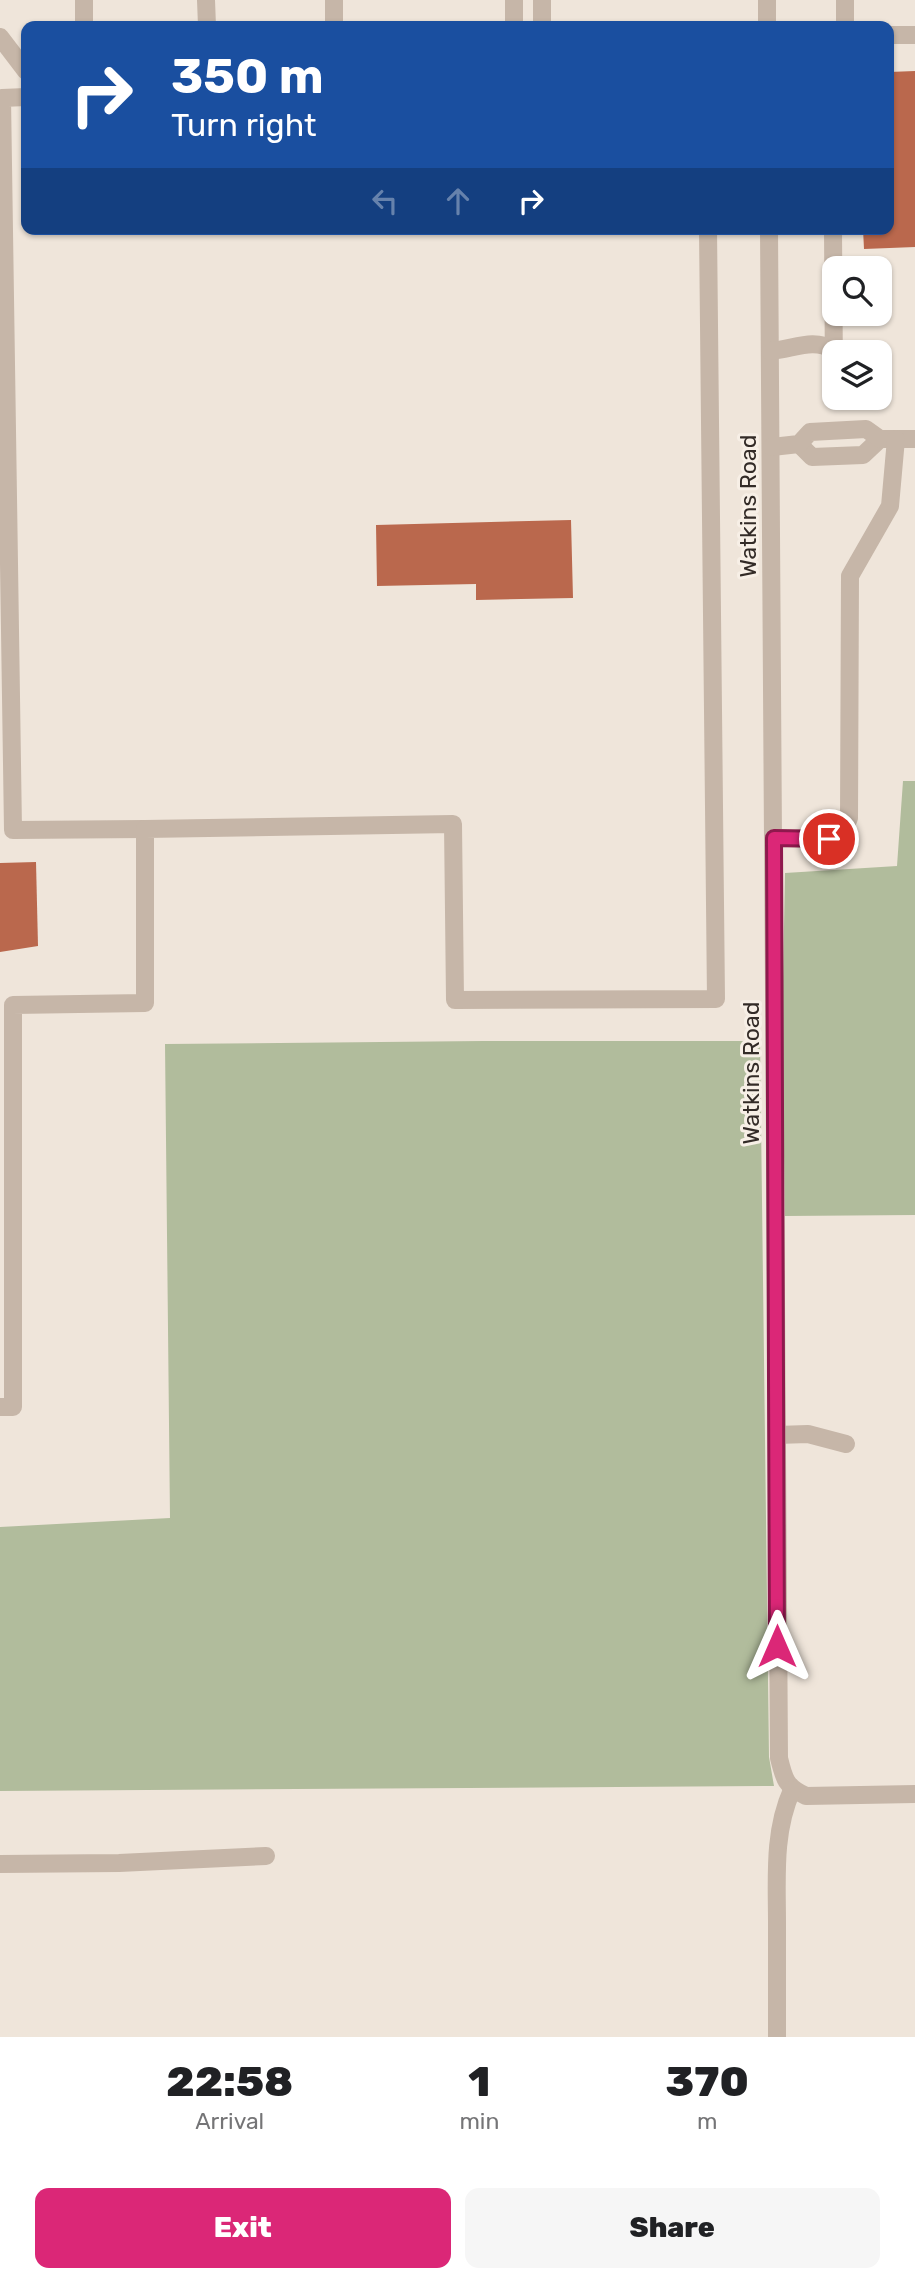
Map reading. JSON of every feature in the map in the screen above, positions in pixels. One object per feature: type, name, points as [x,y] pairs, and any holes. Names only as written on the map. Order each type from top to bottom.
[{"type":"street","points":[[84,0],[84,21]]},
{"type":"street","points":[[206,0],[207,21]]},
{"type":"street","points":[[334,0],[334,21]]},
{"type":"street","points":[[514,0],[514,21]]},
{"type":"street","points":[[542,0],[542,21]]},
{"type":"street","points":[[767,0],[767,21]]},
{"type":"street","points":[[845,0],[845,21]]},
{"type":"street","points":[[894,35],[915,35]]},
{"type":"street","points":[[0,37],[21,64]]},
{"type":"street","points":[[21,97],[2,98],[13,830],[453,824],[456,1000],[716,999],[708,235]]},
{"type":"street","name":"Watkins Road","points":[[769,235],[778,351],[772,447],[779,1758],[784,1777],[792,1790]]},
{"type":"street","points":[[833,235],[833,340]]},
{"type":"street","points":[[778,351],[796,356],[822,355]]},
{"type":"street","points":[[772,447],[799,444],[810,432],[866,429],[888,439],[915,439]]},
{"type":"street","points":[[799,444],[812,457],[863,455],[888,439]]},
{"type":"street","points":[[774,838],[829,839],[843,832],[849,818],[850,576],[890,506],[888,439]]},
{"type":"street","points":[[0,1407],[13,1407],[13,1005],[145,1003],[145,828]]},
{"type":"street","points":[[777,1435],[808,1434],[846,1444]]},
{"type":"street","points":[[777,2037],[777,1867],[780,1827],[792,1790],[806,1796],[915,1794]]},
{"type":"street","points":[[0,1864],[119,1863],[266,1856]]},
{"type":"green space","points":[[903,781],[915,781],[915,1215],[785,1216],[782,1034],[785,873],[897,866]]},
{"type":"green space","points":[[760,1041],[769,1757],[774,1786],[0,1791],[0,1527],[170,1518],[165,1044]]},
{"type":"building","points":[[915,71],[915,247],[864,249],[863,235],[894,235],[894,72]]},
{"type":"building","points":[[571,520],[573,598],[476,600],[476,584],[377,586],[376,525]]},
{"type":"building","points":[[36,862],[38,946],[0,952],[0,863]]},
{"type":"route","points":[[777,1646],[774,838],[829,839]]}]
